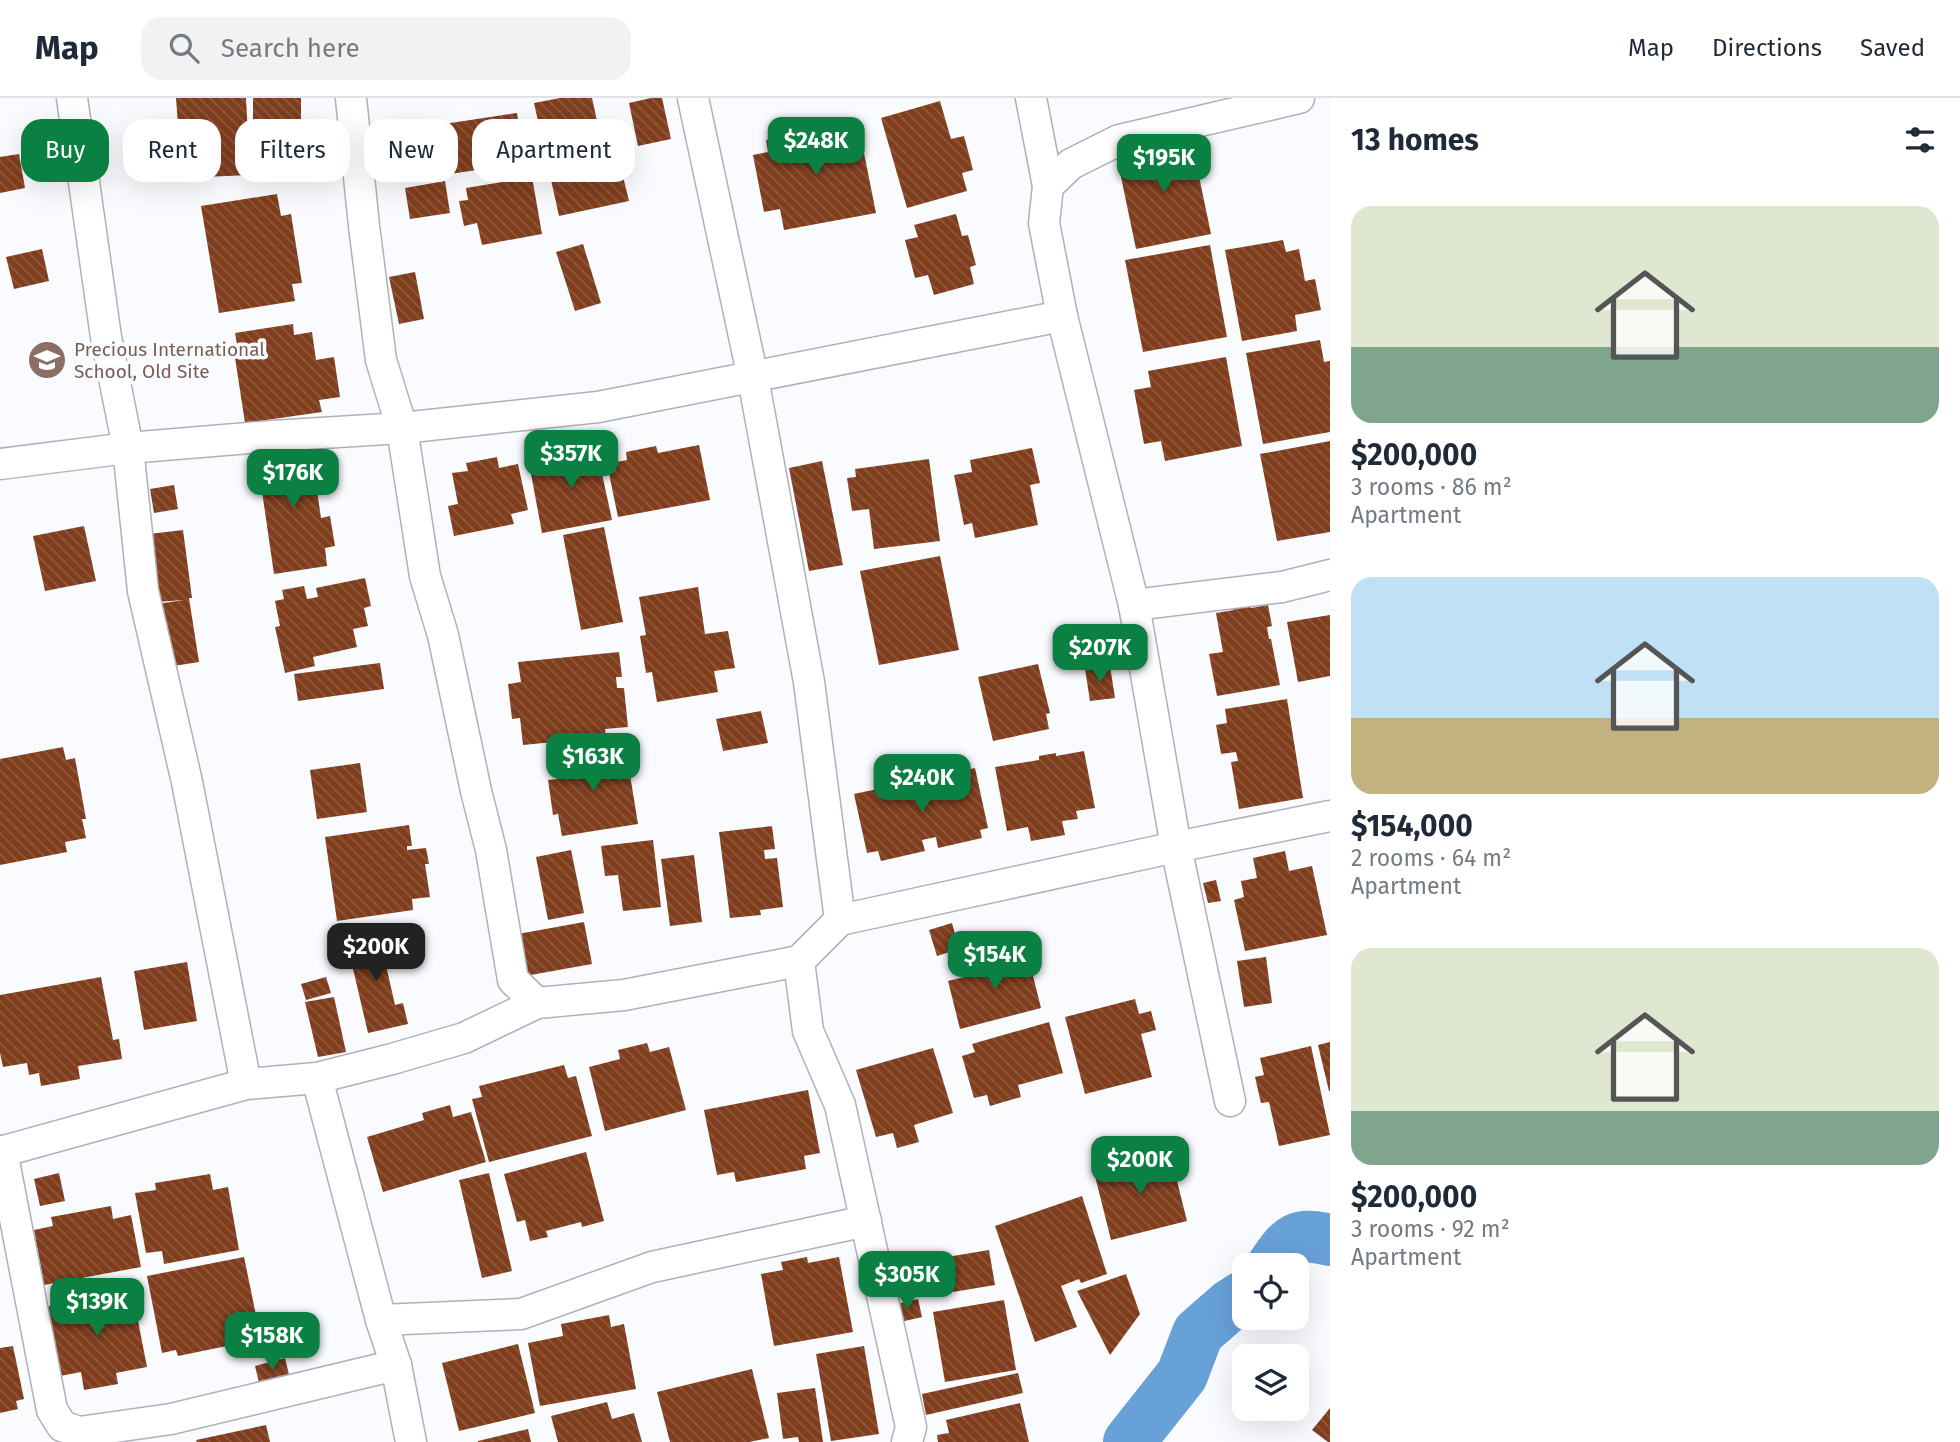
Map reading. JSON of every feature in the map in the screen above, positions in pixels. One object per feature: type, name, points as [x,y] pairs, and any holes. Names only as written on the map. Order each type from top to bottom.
[{"type":"street","points":[[72,98],[106,337],[128,448],[143,591],[187,782],[246,1084]]},
{"type":"street","points":[[351,98],[381,360],[402,428],[425,576],[443,635],[491,850],[513,980],[537,1003]]},
{"type":"street","points":[[693,98],[753,378],[809,682],[840,920]]},
{"type":"street","points":[[1031,98],[1048,186],[1044,223],[1062,316],[1134,605],[1176,847],[1230,1101]]},
{"type":"street","points":[[1048,186],[1071,164],[1119,140],[1299,98]]},
{"type":"street","points":[[0,464],[128,448],[402,428],[598,407],[1062,316]]},
{"type":"street","points":[[1134,605],[1282,587],[1330,575]]},
{"type":"street","points":[[396,1365],[171,1419],[79,1432],[61,1426],[52,1410],[1,1152],[246,1084],[317,1078],[392,1059],[464,1038],[537,1003],[624,995],[799,961],[840,920],[1330,816]]},
{"type":"street","points":[[799,961],[808,1031],[840,1105],[911,1427],[907,1442]]},
{"type":"street","points":[[317,1078],[381,1320],[396,1365],[411,1442]]},
{"type":"street","points":[[381,1320],[521,1314],[652,1267],[866,1221]]},
{"type":"building","points":[[176,98],[246,98],[247,119],[235,119],[235,176],[221,176],[221,119],[178,119]]},
{"type":"building","points":[[253,98],[301,98],[301,119],[253,119]]},
{"type":"building","points":[[560,98],[592,98],[597,119],[538,119],[534,103]]},
{"type":"building","points":[[662,98],[671,139],[638,146],[635,119],[632,119],[629,103]]},
{"type":"building","points":[[940,101],[951,139],[964,136],[973,170],[962,173],[967,191],[907,208],[881,118]]},
{"type":"building","points":[[517,113],[518,119],[477,119]]},
{"type":"building","points":[[472,120],[472,171],[458,173],[458,122]]},
{"type":"building","points":[[858,123],[876,213],[784,230],[780,209],[764,212],[753,155],[768,152],[766,140]]},
{"type":"building","points":[[1191,138],[1211,234],[1136,249],[1116,153]]},
{"type":"building","points":[[19,154],[21,182],[24,182],[25,188],[0,193],[0,157]]},
{"type":"building","points":[[445,182],[450,213],[410,219],[405,188]]},
{"type":"building","points":[[502,182],[533,182],[542,234],[482,245],[477,223],[464,226],[459,201],[468,200],[466,188]]},
{"type":"building","points":[[551,182],[624,182],[629,201],[559,216]]},
{"type":"building","points":[[277,194],[281,216],[291,214],[302,283],[292,284],[295,301],[219,313],[201,206]]},
{"type":"building","points":[[956,214],[962,236],[968,235],[976,265],[970,267],[974,284],[934,295],[928,275],[915,278],[905,240],[918,237],[914,225]]},
{"type":"building","points":[[1283,240],[1286,252],[1299,249],[1305,281],[1315,279],[1321,310],[1295,315],[1297,331],[1242,341],[1225,250]]},
{"type":"building","points":[[583,244],[601,303],[575,311],[556,252]]},
{"type":"building","points":[[1210,245],[1227,337],[1143,352],[1125,260]]},
{"type":"building","points":[[42,249],[49,281],[14,289],[6,257]]},
{"type":"building","points":[[415,272],[424,319],[399,324],[389,277]]},
{"type":"building","points":[[293,324],[294,335],[312,332],[316,360],[334,357],[340,397],[319,400],[322,412],[245,423],[234,351],[238,350],[235,333]]},
{"type":"building","points":[[1320,340],[1324,362],[1330,361],[1330,432],[1263,444],[1246,353]]},
{"type":"building","points":[[1226,357],[1242,446],[1165,461],[1161,441],[1144,444],[1134,390],[1151,387],[1148,371]]},
{"type":"building","points":[[592,438],[612,520],[542,533],[529,463],[576,454],[574,441]]},
{"type":"building","points":[[1330,441],[1330,532],[1277,541],[1260,454]]},
{"type":"building","points":[[310,443],[321,518],[330,516],[335,546],[325,548],[327,566],[274,574],[256,450]]},
{"type":"building","points":[[699,445],[710,500],[618,517],[607,464],[627,460],[626,452],[656,446],[658,453]]},
{"type":"building","points":[[1032,448],[1040,483],[1030,485],[1038,525],[975,538],[972,523],[964,525],[954,475],[972,472],[970,460]]},
{"type":"building","points":[[497,457],[499,468],[518,464],[528,510],[511,514],[514,524],[454,536],[448,506],[458,504],[452,473],[468,471],[466,463]]},
{"type":"building","points":[[929,459],[940,541],[874,549],[869,509],[852,511],[847,478],[856,477],[855,469]]},
{"type":"building","points":[[822,461],[843,565],[809,571],[789,468]]},
{"type":"building","points":[[174,485],[178,509],[154,513],[150,489]]},
{"type":"building","points":[[84,526],[96,581],[45,591],[33,536]]},
{"type":"building","points":[[604,527],[623,622],[581,630],[563,535]]},
{"type":"building","points":[[183,530],[192,598],[189,598],[199,662],[167,667],[157,604],[184,600],[157,602],[149,534]]},
{"type":"building","points":[[940,556],[959,650],[879,665],[860,571]]},
{"type":"building","points":[[365,578],[371,606],[364,608],[368,626],[353,629],[357,647],[313,657],[315,666],[285,673],[275,627],[280,626],[275,601],[284,599],[282,590],[304,586],[307,599],[318,597],[316,588]]},
{"type":"building","points":[[698,587],[705,634],[728,631],[735,668],[714,671],[718,692],[657,702],[652,672],[646,673],[640,636],[646,635],[639,597]]},
{"type":"building","points":[[1250,603],[1251,608],[1268,605],[1272,626],[1267,627],[1280,685],[1217,696],[1209,654],[1223,652],[1216,613],[1234,610],[1233,607]]},
{"type":"building","points":[[1330,615],[1330,676],[1298,682],[1287,622]]},
{"type":"building","points":[[619,652],[622,677],[616,677],[617,688],[624,688],[628,727],[605,729],[606,737],[523,745],[520,718],[512,719],[508,684],[521,682],[518,662]]},
{"type":"building","points":[[380,663],[384,689],[298,701],[294,674]]},
{"type":"building","points":[[1038,664],[1050,713],[1046,714],[1049,729],[993,741],[978,677]]},
{"type":"building","points":[[1110,666],[1115,698],[1090,701],[1085,669]]},
{"type":"building","points":[[1287,699],[1303,798],[1239,809],[1231,762],[1238,761],[1236,752],[1221,754],[1216,725],[1227,723],[1225,709]]},
{"type":"building","points":[[761,711],[768,743],[723,751],[716,719]]},
{"type":"building","points":[[63,747],[66,760],[75,758],[86,819],[82,819],[86,838],[65,842],[67,852],[0,865],[0,759]]},
{"type":"building","points":[[626,750],[638,824],[562,836],[558,814],[553,815],[548,780],[557,779],[554,761]]},
{"type":"building","points":[[1084,751],[1095,808],[1076,811],[1078,819],[1062,821],[1065,835],[1031,841],[1028,827],[1007,831],[995,767],[1039,760],[1039,756]]},
{"type":"building","points":[[360,763],[367,812],[317,819],[310,770]]},
{"type":"building","points":[[975,768],[988,828],[980,830],[982,838],[938,848],[936,837],[922,840],[925,851],[881,861],[878,851],[867,853],[854,794]]},
{"type":"building","points":[[409,825],[412,846],[407,846],[407,850],[426,848],[429,864],[425,864],[430,897],[412,899],[413,910],[337,921],[325,837]]},
{"type":"building","points":[[772,826],[775,849],[764,850],[765,859],[777,858],[783,907],[760,910],[761,915],[730,918],[719,832]]},
{"type":"building","points":[[653,840],[661,907],[623,911],[618,875],[605,876],[601,846]]},
{"type":"building","points":[[571,850],[584,913],[548,920],[536,857]]},
{"type":"building","points":[[1285,851],[1289,871],[1312,866],[1327,935],[1245,951],[1234,900],[1244,897],[1241,881],[1257,878],[1253,858]]},
{"type":"building","points":[[694,855],[702,922],[670,926],[661,859]]},
{"type":"building","points":[[1216,880],[1221,901],[1208,903],[1203,883]]},
{"type":"building","points":[[584,922],[592,964],[525,976],[518,934]]},
{"type":"building","points":[[952,923],[959,949],[937,956],[929,930]]},
{"type":"building","points":[[390,933],[396,959],[385,961],[395,1005],[403,1003],[408,1024],[368,1033],[347,943]]},
{"type":"building","points":[[1008,949],[1012,964],[1029,960],[1041,1008],[960,1029],[948,981],[980,973],[977,957]]},
{"type":"building","points":[[1266,957],[1272,1003],[1244,1007],[1237,961]]},
{"type":"building","points":[[187,962],[197,1021],[144,1030],[134,971]]},
{"type":"building","points":[[101,977],[113,1040],[119,1039],[122,1059],[78,1066],[80,1079],[41,1086],[39,1073],[29,1075],[27,1063],[3,1067],[0,1053],[0,995]]},
{"type":"building","points":[[326,977],[331,993],[306,1000],[301,984]]},
{"type":"building","points":[[334,997],[346,1052],[318,1057],[305,1002]]},
{"type":"building","points":[[1135,999],[1139,1014],[1151,1011],[1156,1030],[1141,1034],[1152,1077],[1085,1094],[1065,1017]]},
{"type":"building","points":[[1049,1022],[1063,1073],[1018,1085],[1021,1097],[990,1106],[987,1095],[974,1098],[962,1056],[975,1052],[972,1044]]},
{"type":"building","points":[[1330,1042],[1330,1091],[1329,1091],[1318,1045]]},
{"type":"building","points":[[647,1043],[650,1052],[669,1047],[686,1110],[605,1131],[589,1067],[620,1059],[618,1050]]},
{"type":"building","points":[[1311,1046],[1330,1135],[1279,1146],[1269,1102],[1261,1103],[1255,1077],[1264,1075],[1260,1058]]},
{"type":"building","points":[[933,1048],[953,1113],[914,1125],[919,1142],[897,1148],[893,1133],[876,1137],[856,1070]]},
{"type":"building","points":[[564,1065],[568,1078],[576,1076],[592,1136],[489,1162],[472,1099],[482,1097],[479,1086]]},
{"type":"building","points":[[808,1090],[820,1153],[804,1156],[806,1169],[736,1182],[734,1172],[717,1175],[704,1110]]},
{"type":"building","points":[[450,1105],[453,1117],[471,1112],[486,1162],[383,1192],[367,1137],[424,1120],[422,1113]]},
{"type":"building","points":[[586,1152],[604,1221],[582,1227],[581,1222],[546,1231],[548,1237],[530,1241],[525,1220],[517,1222],[504,1174]]},
{"type":"building","points":[[1170,1153],[1187,1221],[1111,1240],[1094,1172]]},
{"type":"building","points":[[59,1173],[65,1201],[40,1206],[34,1179]]},
{"type":"building","points":[[489,1173],[512,1271],[482,1278],[459,1180]]},
{"type":"building","points":[[210,1174],[213,1190],[228,1187],[239,1250],[164,1264],[162,1251],[146,1253],[135,1193],[156,1190],[155,1183]]},
{"type":"building","points":[[1082,1196],[1107,1274],[1081,1283],[1079,1279],[1061,1286],[1077,1327],[1035,1342],[995,1226]]},
{"type":"building","points":[[111,1206],[113,1219],[131,1215],[141,1267],[44,1285],[34,1230],[53,1226],[51,1217]]},
{"type":"building","points":[[989,1250],[995,1285],[953,1292],[947,1257]]},
{"type":"building","points":[[244,1257],[261,1339],[178,1356],[176,1350],[162,1353],[147,1276]]},
{"type":"building","points":[[807,1257],[808,1263],[839,1257],[853,1332],[774,1346],[761,1274],[783,1270],[781,1262]]},
{"type":"building","points":[[1126,1274],[1140,1314],[1110,1355],[1077,1291]]},
{"type":"building","points":[[132,1290],[147,1367],[116,1373],[118,1384],[84,1390],[81,1372],[60,1376],[46,1307]]},
{"type":"building","points":[[918,1299],[922,1317],[896,1323],[892,1305]]},
{"type":"building","points":[[1004,1300],[1016,1370],[945,1382],[933,1312]]},
{"type":"building","points":[[609,1315],[611,1327],[624,1324],[636,1389],[540,1406],[528,1343],[563,1336],[561,1324]]},
{"type":"building","points":[[518,1344],[535,1413],[459,1431],[442,1363]]},
{"type":"building","points":[[13,1346],[24,1399],[16,1401],[18,1409],[0,1413],[0,1348]]},
{"type":"building","points":[[864,1346],[879,1434],[831,1441],[816,1354]]},
{"type":"building","points":[[285,1358],[290,1379],[260,1387],[255,1366]]},
{"type":"building","points":[[752,1369],[769,1438],[749,1442],[670,1442],[657,1392]]},
{"type":"building","points":[[1018,1373],[1023,1393],[926,1415],[922,1394]]},
{"type":"building","points":[[815,1388],[823,1442],[799,1442],[798,1437],[783,1439],[777,1393]]},
{"type":"building","points":[[607,1402],[612,1419],[634,1413],[642,1442],[558,1442],[551,1416]]},
{"type":"building","points":[[1020,1403],[1029,1442],[938,1442],[937,1435],[949,1433],[946,1420]]},
{"type":"building","points":[[1330,1408],[1330,1442],[1328,1442],[1312,1430]]},
{"type":"building","points":[[266,1425],[270,1442],[196,1440]]},
{"type":"building","points":[[528,1429],[531,1442],[478,1442],[478,1441]]},
{"type":"waterway","points":[[1282,1253],[1290,1243],[1302,1237],[1330,1240]]},
{"type":"waterway","points":[[1129,1442],[1182,1375],[1198,1333],[1232,1304]]},
{"type":"place","name":"Precious International School, Old Site","points":[[47,360]]}]
